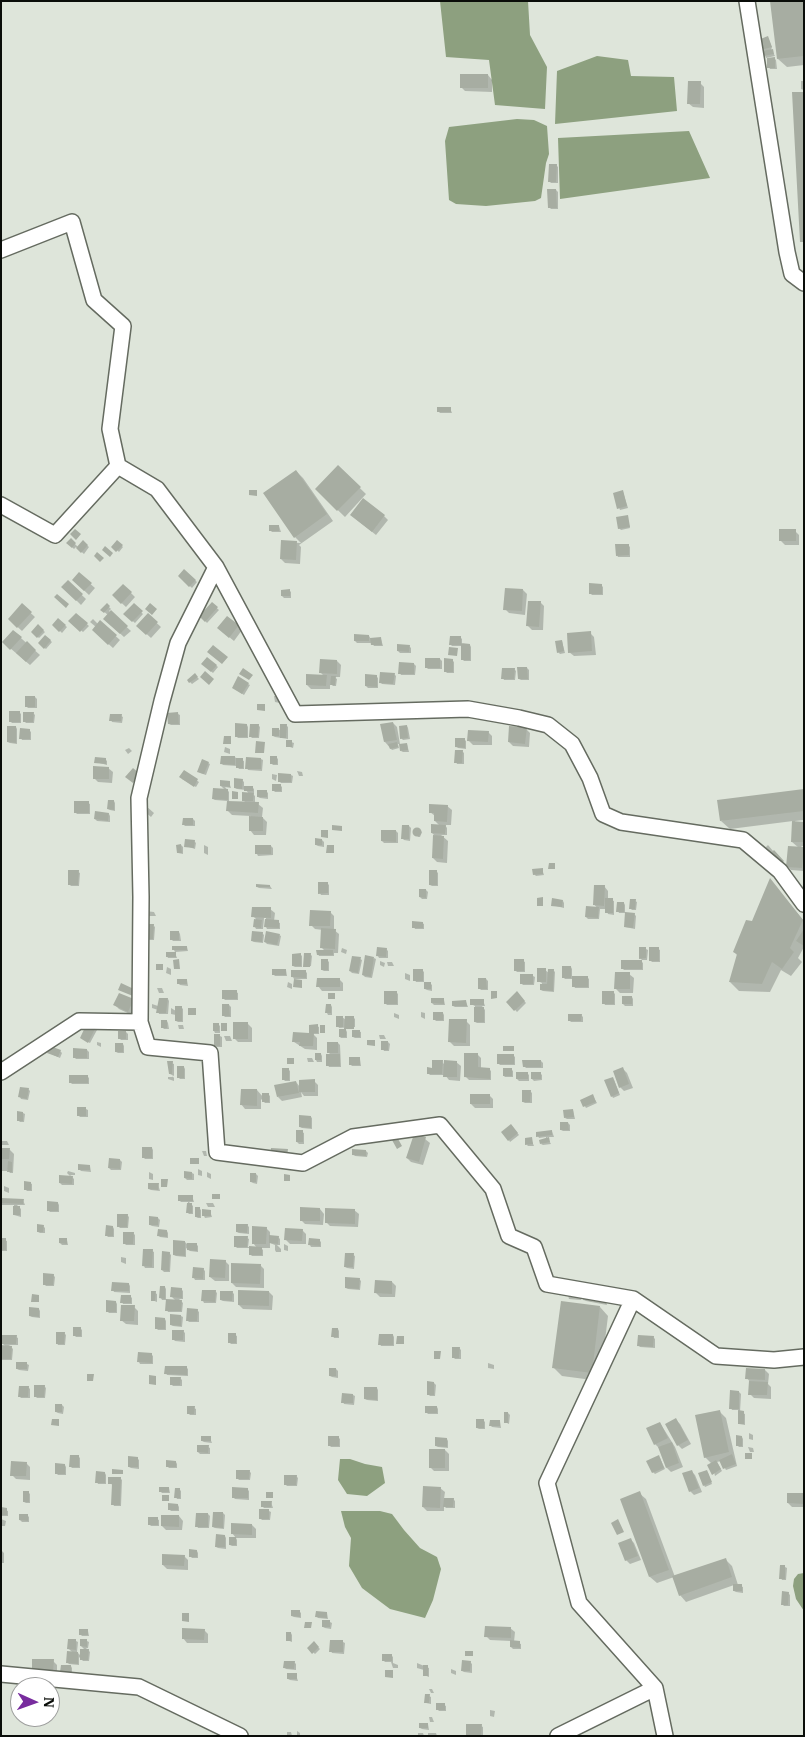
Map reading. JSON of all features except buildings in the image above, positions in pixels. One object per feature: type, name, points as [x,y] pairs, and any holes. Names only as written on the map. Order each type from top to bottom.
[{"type":"street","points":[[746,1],[787,252],[792,274],[804,283]]},
{"type":"street","points":[[1,250],[72,222],[94,300],[123,326],[110,429],[118,466],[157,489],[216,566],[296,714],[468,709],[548,725],[572,744],[590,778],[603,814],[621,822],[743,840],[780,871],[804,904]]},
{"type":"street","points":[[1,505],[55,535],[118,466]]},
{"type":"street","points":[[216,566],[178,643],[139,798],[141,897],[140,1022],[148,1047],[210,1053],[216,1152],[303,1163],[353,1137],[440,1125],[493,1189],[509,1236],[534,1247],[547,1284],[633,1298],[716,1356],[774,1360],[804,1357]]},
{"type":"street","points":[[1,1072],[79,1021],[140,1022]]},
{"type":"street","points":[[633,1298],[547,1483],[579,1603],[655,1688],[665,1736]]},
{"type":"street","points":[[1,1674],[139,1687],[240,1736]]},
{"type":"street","points":[[558,1736],[655,1688]]},
{"type":"shaded area","points":[[440,1],[528,1],[530,35],[547,67],[545,109],[495,105],[489,60],[446,57]]},
{"type":"shaded area","points":[[597,56],[628,60],[631,76],[674,77],[677,111],[555,124],[557,71]]},
{"type":"shaded area","points":[[517,119],[534,120],[547,126],[549,154],[541,198],[535,201],[486,206],[456,204],[449,200],[445,141],[449,127]]},
{"type":"shaded area","points":[[689,131],[710,178],[560,199],[558,138]]},
{"type":"shaded area","points":[[340,1459],[350,1459],[382,1467],[385,1483],[367,1496],[347,1494],[338,1480]]},
{"type":"shaded area","points":[[341,1511],[380,1511],[392,1514],[420,1548],[437,1557],[441,1569],[433,1600],[425,1618],[390,1609],[362,1588],[349,1566],[351,1538],[345,1527]]},
{"type":"shaded area","points":[[804,1573],[804,1611],[796,1599],[793,1586],[794,1579],[798,1574]]}]
